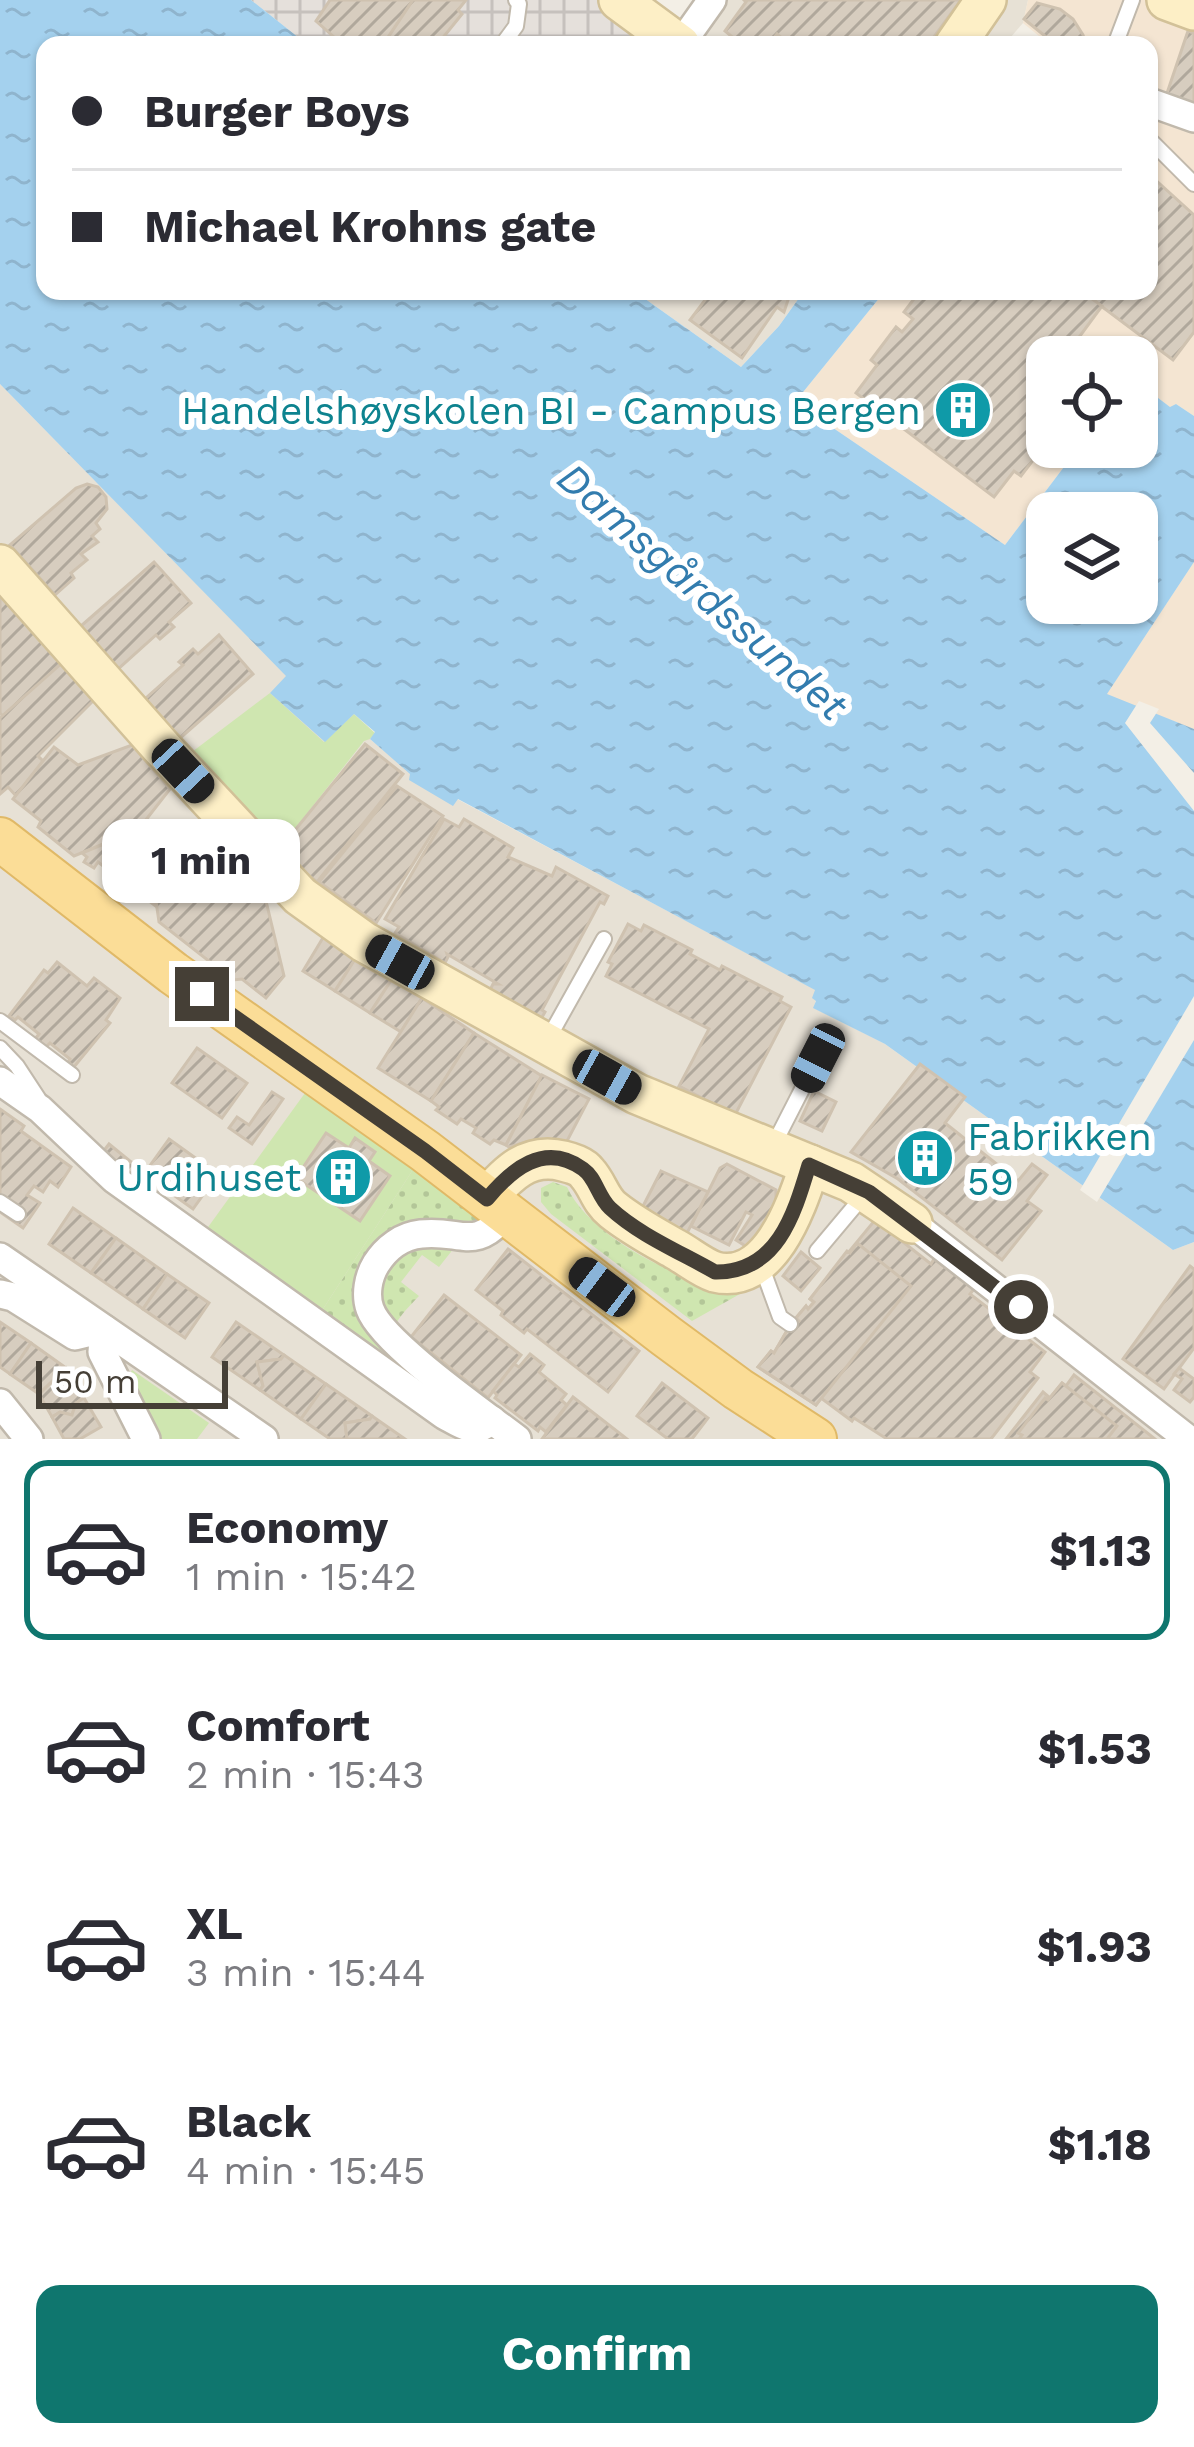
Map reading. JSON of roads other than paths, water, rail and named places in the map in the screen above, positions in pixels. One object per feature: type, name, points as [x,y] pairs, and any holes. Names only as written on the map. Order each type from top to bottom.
[{"type":"main road","points":[[0,839],[173,974],[425,1151],[738,1389],[815,1439]]},
{"type":"street","points":[[620,0],[668,36]]},
{"type":"street","points":[[686,36],[712,0]]},
{"type":"street","points":[[1167,0],[1194,10]]},
{"type":"street","points":[[960,36],[977,3]]},
{"type":"street","points":[[1158,106],[1192,119]]},
{"type":"street","points":[[0,565],[300,896],[364,942],[637,1094],[867,1191],[1188,1439]]},
{"type":"street","points":[[0,1082],[40,1109],[113,1179],[444,1414],[475,1429],[483,1429],[492,1420]]},
{"type":"street","points":[[518,1439],[390,1336],[370,1310],[370,1275],[387,1250],[418,1234],[466,1239],[489,1232],[510,1172],[546,1158],[581,1167],[608,1206],[640,1231],[715,1272],[746,1269],[768,1254],[793,1213],[809,1165]]},
{"type":"street","points":[[0,1257],[265,1439]]},
{"type":"street","points":[[0,1294],[75,1336],[104,1330]]},
{"type":"street","points":[[104,1330],[102,1352],[146,1439]]},
{"type":"street","points":[[0,1403],[29,1439]]},
{"type":"lane","points":[[509,36],[516,26],[516,0]]},
{"type":"lane","points":[[1118,36],[1132,0]]},
{"type":"lane","points":[[1158,149],[1194,184]]},
{"type":"lane","points":[[545,1043],[604,939]]},
{"type":"lane","points":[[0,1021],[73,1075]]},
{"type":"lane","points":[[0,1048],[30,1084],[40,1109]]},
{"type":"lane","points":[[771,1149],[818,1058]]},
{"type":"lane","points":[[817,1251],[867,1191]]},
{"type":"lane","points":[[0,1202],[18,1214]]},
{"type":"lane","points":[[760,1261],[781,1317],[790,1324]]},
{"type":"water","name":"Damsgårdssundet","points":[[0,0],[251,0],[297,36],[36,36],[36,300],[647,300],[741,367],[798,300],[878,300],[795,402],[1005,545],[1026,517],[1026,624],[1153,624],[1107,694],[1194,729],[1194,1242],[1173,1250],[885,1044],[813,1008],[815,990],[458,799],[453,806],[409,780],[410,774],[370,739],[375,732],[354,714],[325,742],[270,693],[286,676],[0,384]]},
{"type":"water","points":[[1158,398],[1194,416],[1194,562],[1158,617],[1158,492],[1045,492],[1063,468],[1158,468]]},
{"type":"place","name":"Handelshøyskolen BI - Campus Bergen","points":[[963,410]]},
{"type":"place","name":"Fabrikken 59","points":[[925,1158]]},
{"type":"place","name":"Urdihuset","points":[[343,1177]]}]
